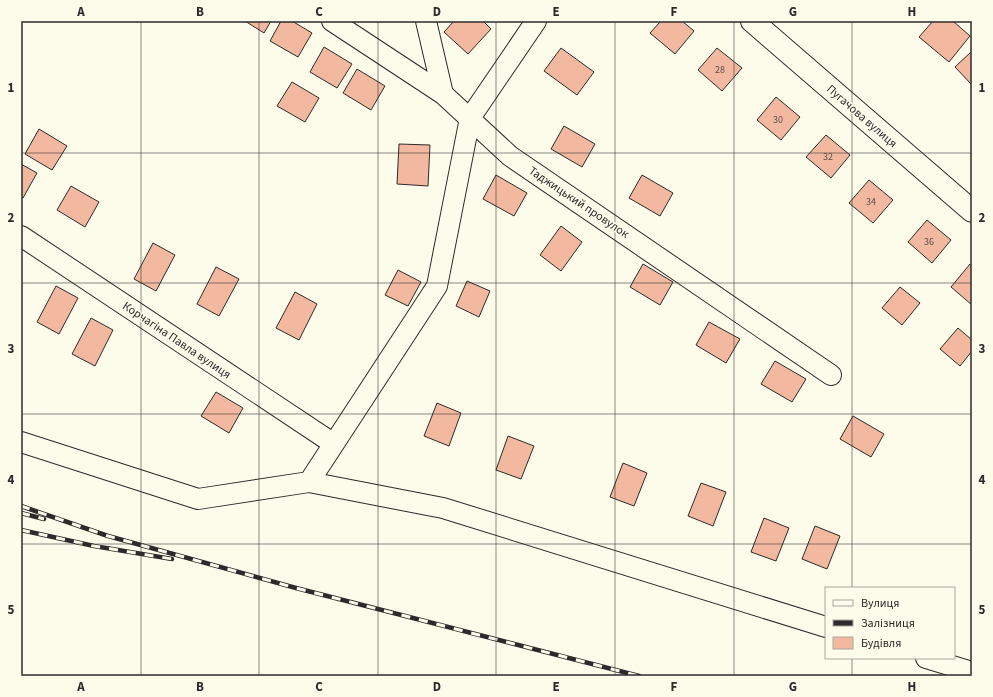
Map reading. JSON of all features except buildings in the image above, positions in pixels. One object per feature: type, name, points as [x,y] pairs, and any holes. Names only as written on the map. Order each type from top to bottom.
[{"type":"street","name":"Таджицький провулок","points":[[332,21],[443,94],[510,156],[831,375]]},
{"type":"street","points":[[426,21],[443,94]]},
{"type":"street","points":[[309,482],[437,286],[470,118],[536,21]]},
{"type":"street","name":"Пугачова вулиця","points":[[752,21],[972,211]]},
{"type":"street","name":"Корчагіна Павла вулиця","points":[[21,236],[334,444]]},
{"type":"street","points":[[21,442],[198,499],[309,482],[443,508],[825,627]]},
{"type":"street","points":[[929,659],[972,672]]},
{"type":"railway","points":[[21,506],[108,536],[296,588],[639,676]]},
{"type":"railway","points":[[21,513],[44,519]]},
{"type":"railway","points":[[21,530],[94,546],[172,559]]}]
